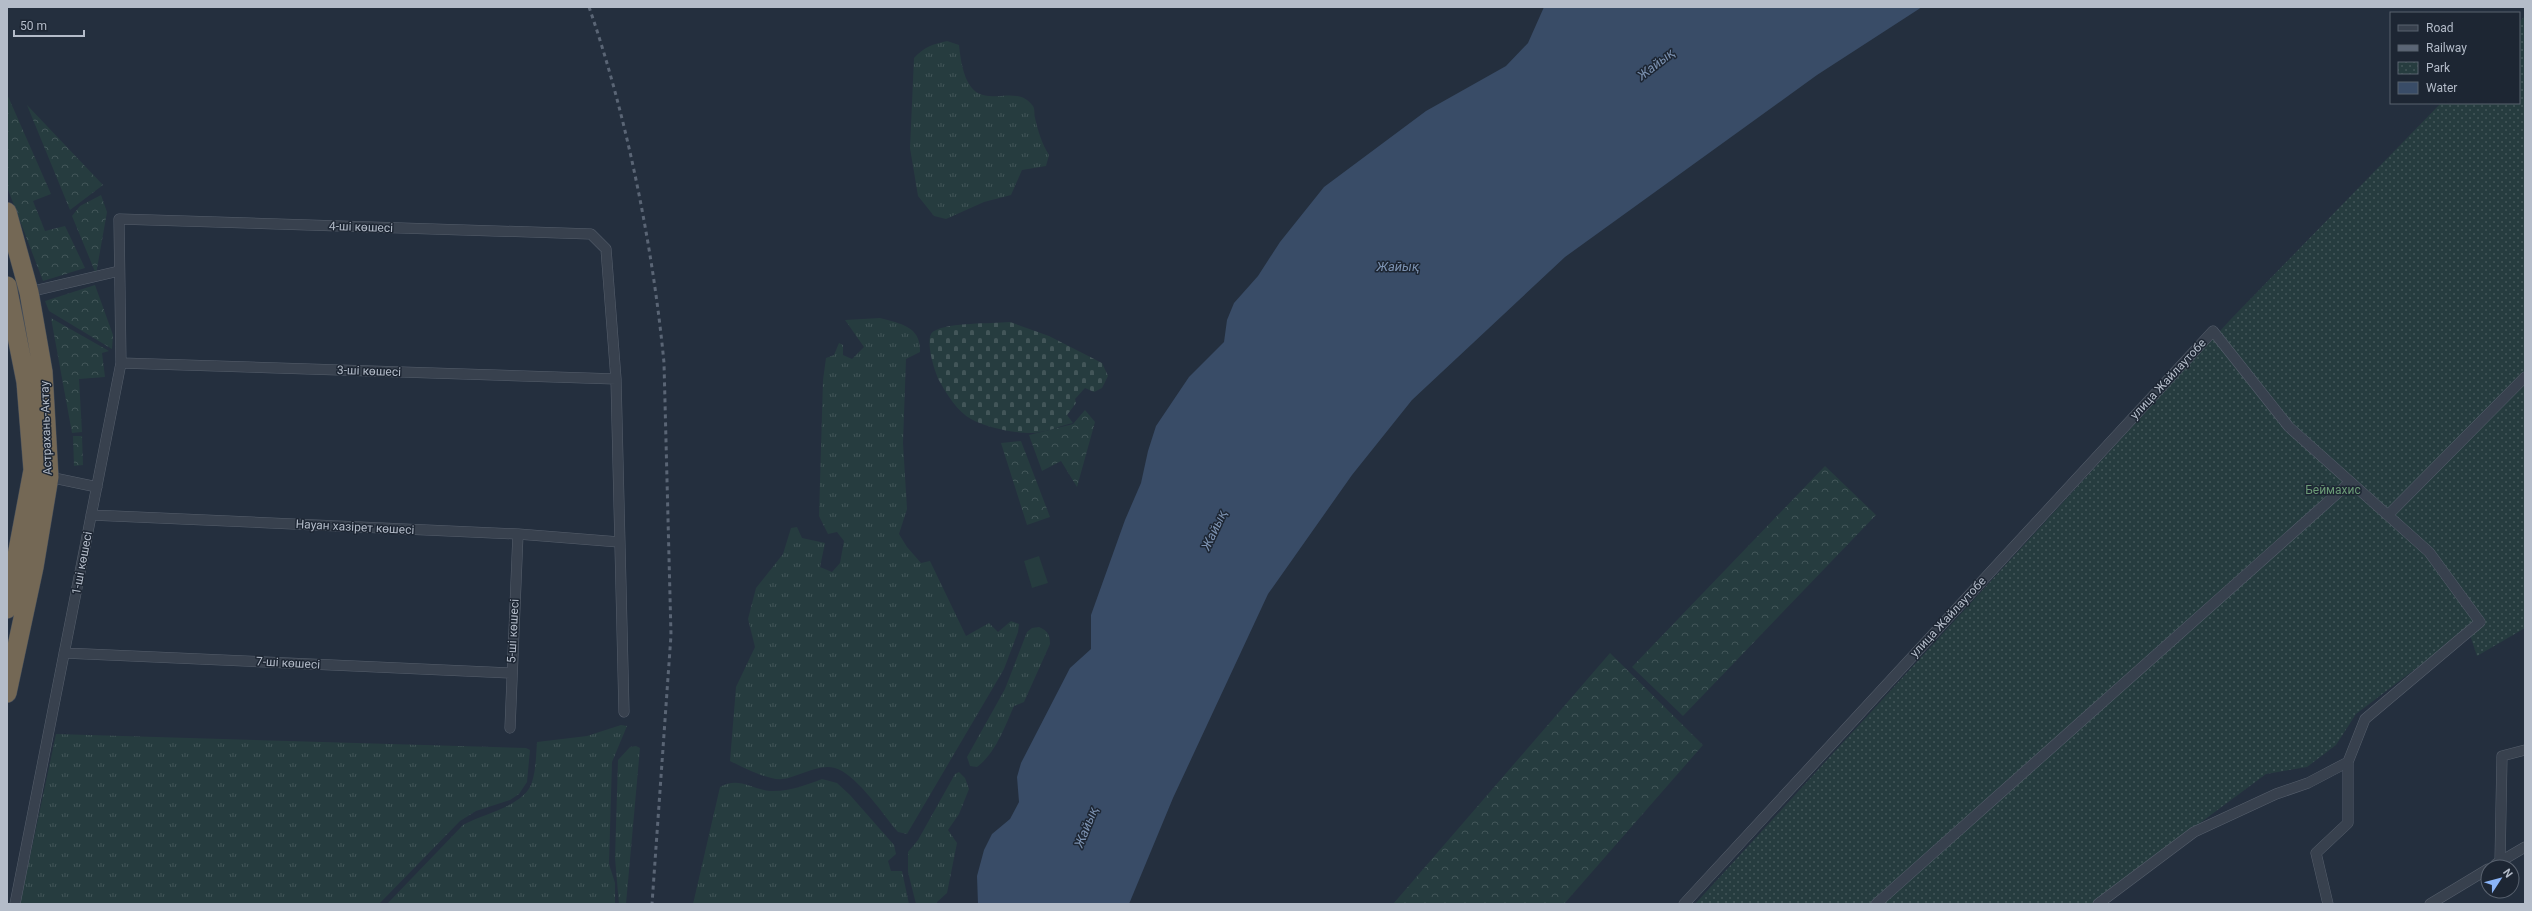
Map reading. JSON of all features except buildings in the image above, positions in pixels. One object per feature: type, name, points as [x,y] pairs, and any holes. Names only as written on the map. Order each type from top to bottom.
[{"type":"highway","name":"Астрахань-Актау","points":[[7,212],[29,292],[43,372],[49,478],[34,567],[7,693]]},
{"type":"highway","points":[[7,286],[26,382],[33,470],[7,609]]},
{"type":"street","name":"4-шi көшесі","points":[[119,219],[591,234],[600,240],[606,249],[616,379]]},
{"type":"street","name":"1-шi көшесі","points":[[15,904],[121,363],[119,219]]},
{"type":"street","points":[[29,292],[119,271]]},
{"type":"street","name":"улица Жайлаутобе","points":[[1684,904],[2213,331],[2289,427],[2349,483]]},
{"type":"street","name":"3-шi көшесі","points":[[121,363],[616,379]]},
{"type":"street","points":[[2388,515],[2525,377]]},
{"type":"street","points":[[616,379],[624,712]]},
{"type":"street","points":[[49,478],[97,487]]},
{"type":"street","points":[[1876,904],[2349,483],[2388,515],[2429,552],[2480,622],[2365,719],[2348,762],[2348,823],[2316,853],[2328,904]]},
{"type":"street","name":"Науан хазірет көшесі","points":[[91,515],[518,534],[619,542]]},
{"type":"street","name":"5-шi көшесі","points":[[510,728],[511,672],[518,534]]},
{"type":"street","name":"7-шi көшесі","points":[[64,653],[511,672]]},
{"type":"street","points":[[2495,859],[2502,756],[2525,750]]},
{"type":"street","points":[[2098,904],[2194,832],[2276,794],[2308,783],[2348,762]]},
{"type":"street","points":[[2505,859],[2525,847]]},
{"type":"street","points":[[2430,904],[2480,874]]},
{"type":"green space","name":"Беймахис","points":[[2525,16],[2525,628],[2477,656],[2468,629],[2356,714],[2336,745],[2307,767],[2266,774],[2091,904],[1695,904],[2231,319],[2440,104],[2520,104],[2520,21]]},
{"type":"green space","points":[[947,41],[959,45],[964,71],[971,86],[980,94],[990,96],[1013,95],[1024,98],[1033,106],[1039,133],[1049,155],[1046,166],[1022,170],[1011,195],[984,202],[946,219],[934,216],[918,196],[910,148],[914,58],[929,46]]},
{"type":"green space","points":[[7,94],[51,194],[33,201],[45,231],[65,226],[85,268],[43,281],[7,187]]},
{"type":"green space","points":[[27,105],[103,185],[70,210]]},
{"type":"green space","points":[[101,195],[107,212],[96,274],[72,216],[80,206]]},
{"type":"green space","points":[[95,285],[113,335],[112,349],[49,311],[45,301]]},
{"type":"green space","points":[[51,318],[109,351],[102,353],[105,377],[79,379],[82,432],[72,433]]},
{"type":"green space","points":[[880,318],[895,322],[913,331],[919,343],[920,352],[906,359],[903,443],[907,509],[899,534],[907,547],[921,563],[930,561],[966,636],[989,623],[998,632],[1011,621],[1019,624],[1018,632],[1004,669],[907,834],[898,832],[858,784],[842,771],[835,768],[820,768],[789,778],[777,779],[756,773],[730,761],[736,687],[755,647],[748,619],[756,588],[783,554],[791,528],[797,527],[802,538],[825,543],[820,567],[832,572],[840,563],[844,541],[837,532],[828,534],[819,516],[823,380],[826,358],[834,355],[839,343],[843,345],[843,355],[852,359],[864,347],[845,320]]},
{"type":"green space","points":[[1010,322],[1049,336],[1102,363],[1108,376],[1102,388],[1094,392],[1085,388],[1075,399],[1076,403],[1067,415],[1073,423],[1036,433],[1001,429],[985,425],[966,416],[957,408],[946,392],[938,378],[933,364],[930,347],[931,334],[941,328],[950,326]]},
{"type":"green space","points":[[1085,410],[1095,422],[1077,487],[1061,461],[1042,471],[1029,435],[1073,424]]},
{"type":"green space","points":[[73,436],[82,436],[83,465],[74,466]]},
{"type":"green space","points":[[1021,441],[1050,517],[1027,525],[1001,443]]},
{"type":"green space","points":[[1825,466],[1876,515],[1683,716],[1632,667]]},
{"type":"green space","points":[[1039,556],[1048,583],[1032,588],[1024,561]]},
{"type":"green space","points":[[1039,627],[1045,630],[1048,634],[1050,644],[1024,702],[1014,706],[995,747],[990,754],[977,767],[970,766],[967,757],[1005,689],[1027,632],[1032,628]]},
{"type":"green space","points":[[1610,653],[1703,745],[1564,904],[1393,904]]},
{"type":"green space","points":[[621,725],[627,726],[612,762],[609,864],[615,883],[615,904],[387,904],[463,825],[513,803],[528,790],[534,773],[537,742],[587,736]]},
{"type":"green space","points":[[56,734],[526,748],[530,750],[527,782],[519,794],[510,800],[476,811],[460,821],[379,904],[20,904]]},
{"type":"green space","points":[[636,746],[640,748],[626,904],[619,904],[615,858],[618,760],[630,747]]},
{"type":"green space","points":[[959,772],[965,778],[969,789],[959,814],[948,830],[957,843],[947,893],[937,902],[937,904],[916,904],[908,872],[908,852],[918,840],[955,774]]},
{"type":"green space","points":[[822,779],[837,783],[850,795],[894,845],[896,854],[888,861],[891,871],[902,871],[909,904],[693,904],[720,787],[727,784],[739,783],[763,790],[777,791],[797,788]]},
{"type":"water","name":"Жайық","points":[[1544,7],[1922,7],[1817,75],[1565,257],[1412,400],[1352,475],[1268,594],[1173,798],[1129,904],[978,904],[977,876],[984,850],[992,834],[1010,819],[1019,802],[1017,777],[1021,763],[1070,668],[1091,649],[1091,615],[1125,520],[1141,483],[1148,451],[1156,426],[1189,377],[1224,342],[1227,320],[1234,303],[1258,276],[1280,242],[1324,187],[1426,111],[1506,66],[1528,43]]},
{"type":"railway","points":[[589,7],[615,92],[637,183],[653,274],[664,363],[671,635],[652,904]]}]
